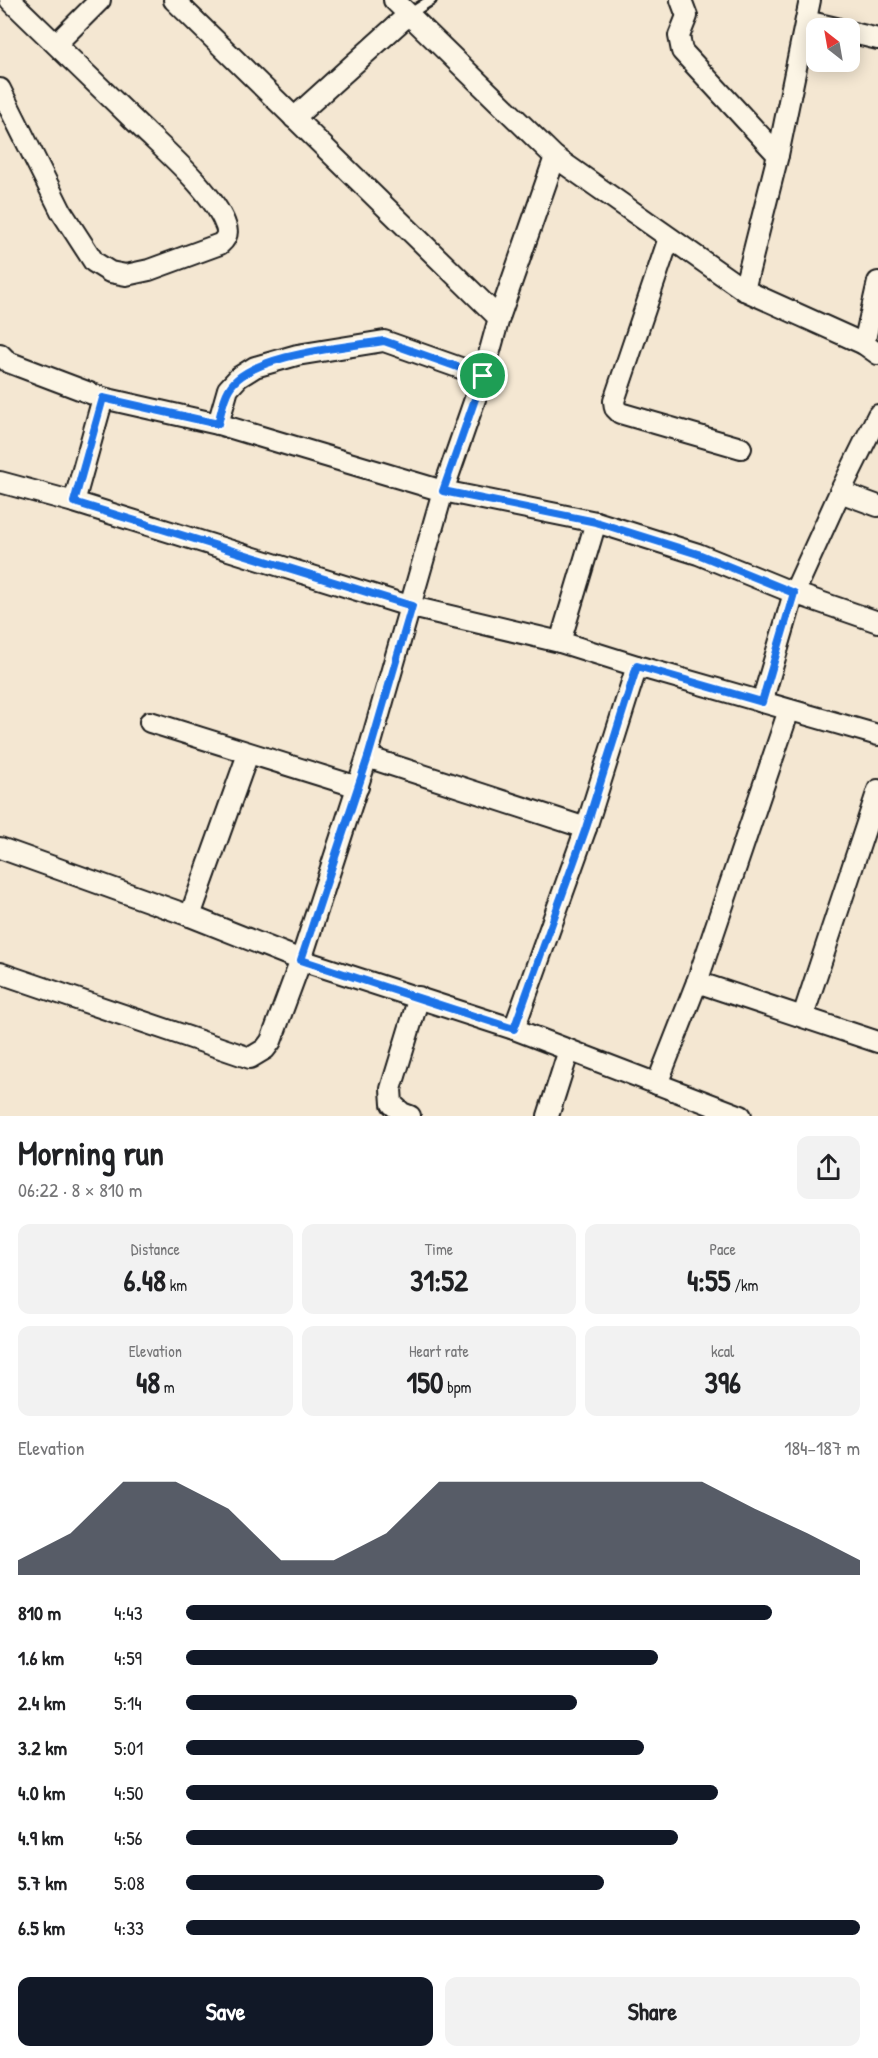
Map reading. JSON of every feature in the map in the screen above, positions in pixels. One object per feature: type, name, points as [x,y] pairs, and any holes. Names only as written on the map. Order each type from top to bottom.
[{"type":"street","points":[[0,89],[61,211],[94,262],[110,272],[126,275],[149,270],[220,244],[225,240],[228,232],[225,222],[180,164],[10,0]]},
{"type":"street","points":[[56,44],[100,0]]},
{"type":"street","points":[[174,0],[499,318]]},
{"type":"street","points":[[394,0],[555,157],[744,290],[871,349],[878,282]]},
{"type":"street","points":[[681,0],[687,16],[679,36],[682,51],[778,155]]},
{"type":"street","points":[[807,18],[810,0]]},
{"type":"street","points":[[294,118],[408,15]]},
{"type":"street","points":[[744,290],[778,155],[806,21]]},
{"type":"street","points":[[860,35],[878,39]]},
{"type":"street","points":[[0,973],[250,1058],[261,1052],[271,1041],[301,960],[368,757],[443,491],[483,376],[499,318],[555,157]]},
{"type":"street","points":[[669,238],[614,401],[615,408],[620,413],[741,448]]},
{"type":"street","points":[[218,424],[228,390],[239,377],[255,367],[297,355],[384,341],[483,376]]},
{"type":"street","points":[[0,354],[8,362],[103,398],[218,424],[443,491],[596,522],[698,554],[794,593],[878,622]]},
{"type":"street","points":[[74,502],[103,398]]},
{"type":"street","points":[[762,702],[794,593],[878,415]]},
{"type":"street","points":[[0,482],[74,502],[412,606],[560,642],[878,735]]},
{"type":"street","points":[[840,492],[878,506]]},
{"type":"street","points":[[560,642],[596,522]]},
{"type":"street","points":[[514,1029],[586,828],[637,666]]},
{"type":"street","points":[[657,1084],[697,982],[789,710]]},
{"type":"street","points":[[150,722],[358,787]]},
{"type":"street","points":[[190,916],[248,754]]},
{"type":"street","points":[[368,757],[586,828]]},
{"type":"street","points":[[803,1016],[878,790]]},
{"type":"street","points":[[0,848],[190,916],[301,960],[514,1029],[741,1116]]},
{"type":"street","points":[[697,982],[878,1042]]},
{"type":"street","points":[[410,1116],[402,1113],[392,1104],[391,1089],[419,997]]},
{"type":"street","points":[[548,1116],[569,1050]]},
{"type":"lane","points":[[408,15],[431,0]]},
{"type":"route","points":[[384,341],[483,376],[443,491],[596,522],[698,554],[794,593],[762,702],[637,666],[586,828],[514,1029],[301,960],[368,757],[412,606],[74,502],[103,398],[218,424],[228,390],[239,377],[255,367],[297,355],[384,341]]}]
